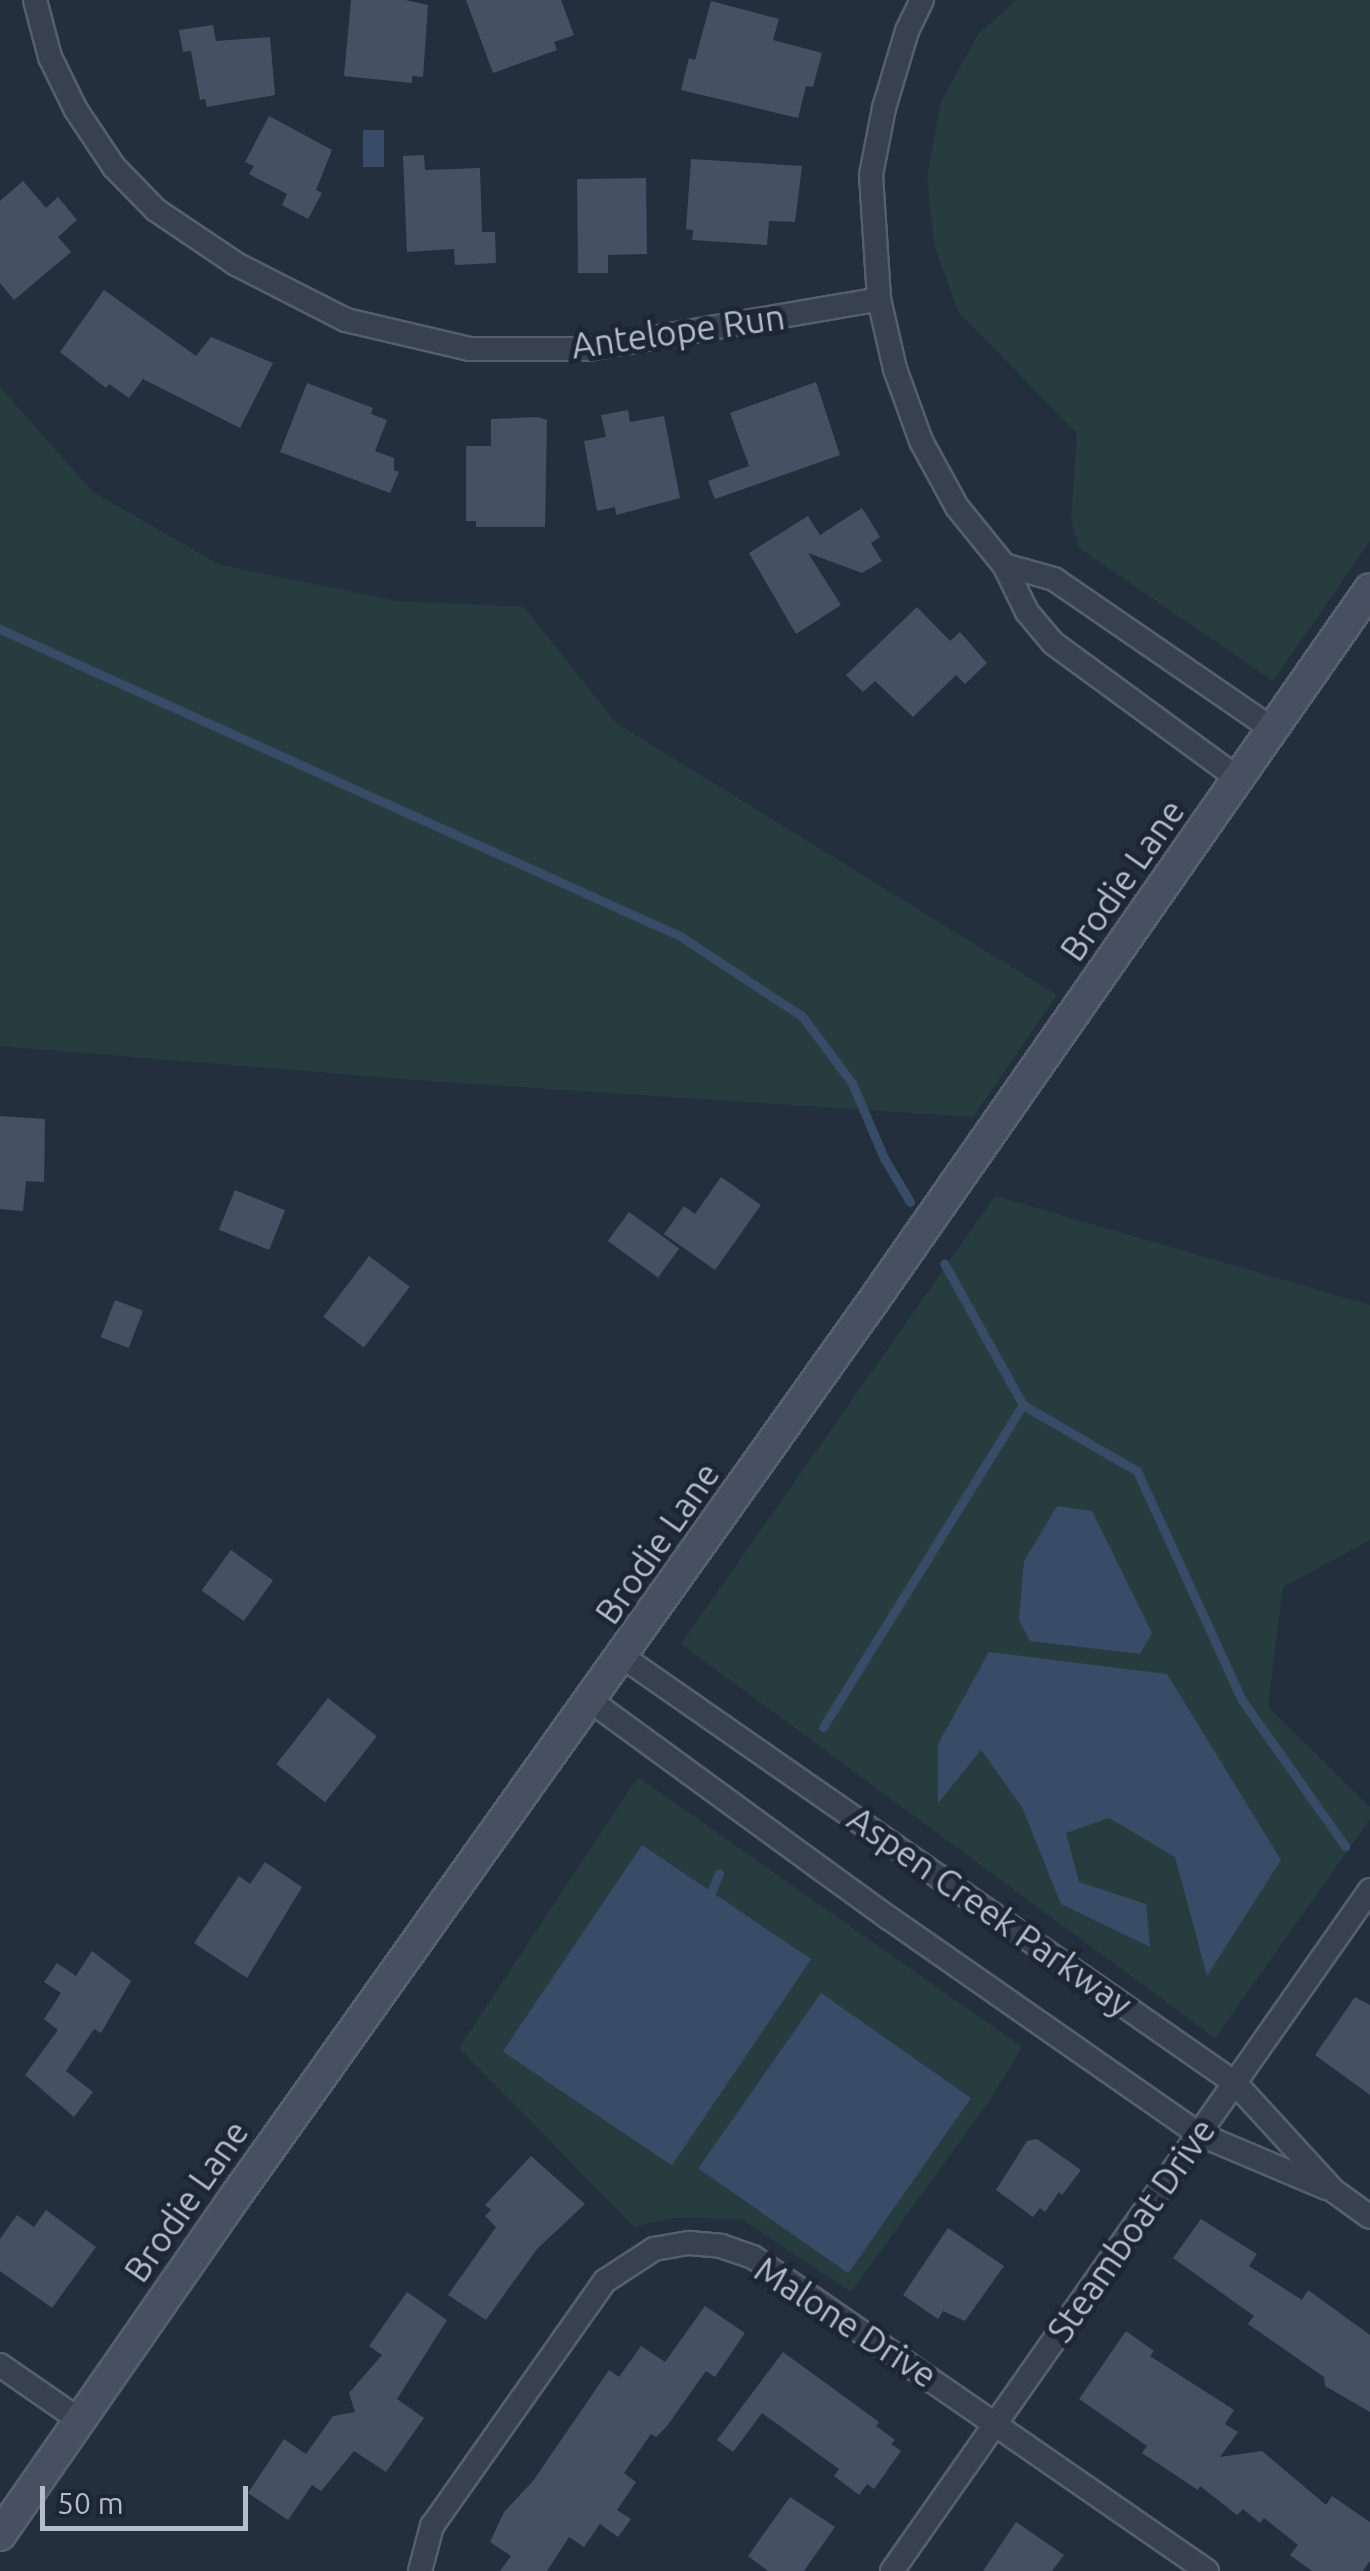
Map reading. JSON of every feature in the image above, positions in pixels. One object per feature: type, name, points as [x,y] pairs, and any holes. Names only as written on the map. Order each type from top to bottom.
[{"type":"main road","name":"Brodie Lane","points":[[0,2535],[623,1657],[1370,590]]},
{"type":"street","name":"Antelope Run","points":[[35,0],[50,57],[76,110],[114,167],[156,210],[236,264],[346,320],[470,349],[588,349],[878,299]]},
{"type":"street","points":[[922,0],[907,30],[884,108],[871,175],[878,299],[894,369],[921,441],[957,507],[1004,565],[1027,612],[1053,643],[1239,778]]},
{"type":"street","points":[[1004,565],[1054,579],[1272,729]]},
{"type":"street","name":"Aspen Creek Parkway","points":[[623,1657],[1235,2083],[1334,2192]]},
{"type":"street","name":"Aspen Creek Parkway","points":[[591,1701],[873,1906],[1199,2134],[1334,2192],[1370,2217]]},
{"type":"street","name":"Steamboat Drive","points":[[892,2571],[1370,1890]]},
{"type":"street","name":"Malone Drive","points":[[420,2571],[432,2526],[604,2281],[654,2250],[705,2245],[753,2258],[1207,2571]]},
{"type":"street","points":[[0,2365],[78,2420]]},
{"type":"green space","points":[[1017,0],[1370,0],[1370,541],[1273,681],[1079,548],[1071,520],[1077,433],[959,313],[934,245],[927,176],[941,102],[978,34]]},
{"type":"green space","points":[[0,387],[93,492],[220,565],[397,601],[524,607],[616,723],[1057,995],[973,1117],[415,1080],[0,1046]]},
{"type":"green space","points":[[995,1196],[1370,1305],[1370,1540],[1283,1587],[1268,1707],[1370,1807],[1370,1819],[1215,2038],[681,1644]]},
{"type":"green space","points":[[638,1777],[1022,2047],[990,2100],[851,2292],[741,2219],[673,2218],[634,2227],[459,2048]]},
{"type":"water","points":[[363,130],[384,130],[384,167],[363,167]]},
{"type":"water","points":[[1057,1506],[1092,1511],[1152,1633],[1140,1654],[1030,1641],[1019,1620],[1024,1561]]},
{"type":"water","points":[[989,1652],[1167,1674],[1281,1860],[1207,1976],[1175,1857],[1109,1818],[1066,1833],[1079,1882],[1146,1904],[1150,1947],[1061,1904],[1022,1807],[981,1750],[938,1803],[938,1744]]},
{"type":"water","points":[[642,1845],[811,1959],[672,2166],[503,2051]]},
{"type":"water","points":[[821,1993],[971,2098],[848,2273],[698,2168]]},
{"type":"building","points":[[351,0],[405,0],[428,5],[423,77],[412,76],[412,83],[344,76]]},
{"type":"building","points":[[466,0],[561,0],[574,35],[554,42],[557,50],[493,73]]},
{"type":"building","points":[[711,1],[779,19],[773,40],[822,53],[813,87],[806,86],[798,118],[681,90],[689,58],[695,60]]},
{"type":"building","points":[[213,25],[216,41],[270,37],[275,95],[207,107],[205,99],[200,100],[191,51],[183,52],[179,30]]},
{"type":"building","points":[[269,116],[332,150],[316,190],[322,193],[308,219],[282,205],[287,194],[249,174],[254,166],[245,162]]},
{"type":"building","points":[[424,155],[425,170],[480,168],[482,232],[495,232],[496,263],[455,265],[454,249],[407,252],[403,156]]},
{"type":"building","points":[[691,159],[802,166],[795,222],[769,221],[767,245],[692,240],[693,230],[686,229]]},
{"type":"building","points":[[646,178],[647,254],[608,255],[608,273],[578,273],[577,179]]},
{"type":"building","points":[[23,181],[46,208],[58,197],[77,220],[58,237],[71,252],[14,300],[0,283],[0,201]]},
{"type":"building","points":[[104,290],[196,356],[211,337],[273,363],[240,428],[143,379],[129,398],[109,384],[106,388],[60,352]]},
{"type":"building","points":[[816,382],[840,455],[715,499],[708,481],[749,466],[730,413]]},
{"type":"building","points":[[307,383],[373,408],[371,414],[387,420],[375,451],[394,458],[394,470],[399,472],[390,493],[280,452]]},
{"type":"building","points":[[628,410],[630,422],[664,416],[680,498],[616,515],[615,507],[597,511],[584,441],[606,437],[601,415]]},
{"type":"building","points":[[491,419],[547,420],[545,527],[476,527],[476,521],[466,521],[466,446],[491,446]]},
{"type":"building","points":[[862,508],[880,537],[871,543],[882,561],[862,573],[808,553],[841,605],[796,634],[749,553],[808,516],[820,535]]},
{"type":"building","points":[[917,607],[950,641],[960,632],[987,663],[965,684],[956,675],[913,717],[875,681],[863,692],[846,675]]},
{"type":"building","points":[[0,1116],[45,1119],[44,1182],[26,1181],[23,1211],[0,1209]]},
{"type":"building","points":[[721,1177],[761,1205],[715,1270],[664,1234],[684,1206],[695,1214]]},
{"type":"building","points":[[235,1190],[285,1210],[269,1250],[219,1230]]},
{"type":"building","points":[[629,1212],[679,1248],[658,1278],[608,1241]]},
{"type":"building","points":[[369,1256],[410,1287],[364,1347],[323,1317]]},
{"type":"building","points":[[115,1300],[143,1311],[129,1348],[101,1337]]},
{"type":"building","points":[[231,1550],[273,1581],[244,1621],[202,1590]]},
{"type":"building","points":[[328,1698],[377,1736],[325,1802],[276,1764]]},
{"type":"building","points":[[265,1862],[302,1887],[247,1978],[194,1943],[239,1876],[250,1884]]},
{"type":"building","points":[[92,1951],[131,1981],[101,2033],[94,2029],[66,2071],[93,2092],[74,2117],[25,2075],[58,2030],[44,2019],[61,1993],[44,1982],[57,1963],[76,1976]]},
{"type":"building","points":[[1355,1997],[1370,2005],[1370,2095],[1315,2055]]},
{"type":"building","points":[[1037,2139],[1081,2170],[1045,2212],[1040,2208],[1033,2217],[996,2190],[1027,2141]]},
{"type":"building","points":[[531,2156],[585,2204],[537,2249],[486,2320],[448,2295],[496,2227],[485,2216],[491,2210],[485,2205]]},
{"type":"building","points":[[46,2210],[96,2247],[52,2308],[0,2271],[0,2239],[17,2215],[34,2227]]},
{"type":"building","points":[[1201,2219],[1257,2254],[1249,2266],[1302,2300],[1308,2290],[1370,2335],[1370,2412],[1325,2386],[1324,2377],[1248,2324],[1254,2316],[1173,2258]]},
{"type":"building","points":[[948,2228],[1004,2266],[965,2321],[943,2311],[938,2319],[903,2295]]},
{"type":"building","points":[[407,2292],[447,2320],[397,2399],[424,2418],[386,2472],[354,2451],[321,2491],[312,2485],[288,2520],[248,2493],[284,2439],[306,2454],[333,2416],[355,2412],[349,2393],[382,2355],[369,2346]]},
{"type":"building","points":[[705,2306],[745,2333],[715,2377],[706,2371],[667,2426],[656,2437],[651,2434],[624,2473],[636,2482],[617,2510],[631,2519],[618,2537],[600,2524],[584,2547],[569,2537],[547,2571],[500,2571],[511,2556],[490,2542],[504,2512],[533,2481],[609,2370],[619,2377],[641,2346],[665,2362]]},
{"type":"building","points":[[1126,2331],[1154,2351],[1150,2356],[1234,2410],[1225,2424],[1238,2432],[1220,2457],[1262,2451],[1326,2505],[1332,2496],[1370,2522],[1370,2561],[1363,2571],[1312,2571],[1290,2555],[1298,2545],[1264,2518],[1260,2523],[1243,2509],[1237,2515],[1200,2486],[1198,2490],[1142,2453],[1147,2446],[1079,2399]]},
{"type":"building","points":[[783,2352],[879,2422],[876,2426],[895,2440],[891,2444],[901,2451],[874,2489],[867,2484],[859,2495],[834,2476],[839,2469],[762,2413],[733,2452],[717,2440]]},
{"type":"building","points":[[790,2497],[835,2527],[804,2571],[768,2571],[748,2556]]},
{"type":"building","points":[[1016,2522],[1064,2555],[1052,2571],[983,2571]]},
{"type":"waterway","points":[[0,629],[680,936],[802,1016],[852,1083],[884,1158],[910,1202]]},
{"type":"waterway","points":[[823,1727],[1023,1405],[944,1263]]},
{"type":"waterway","points":[[1023,1405],[1137,1471],[1242,1700],[1345,1846]]},
{"type":"waterway","points":[[709,1897],[719,1873]]}]
